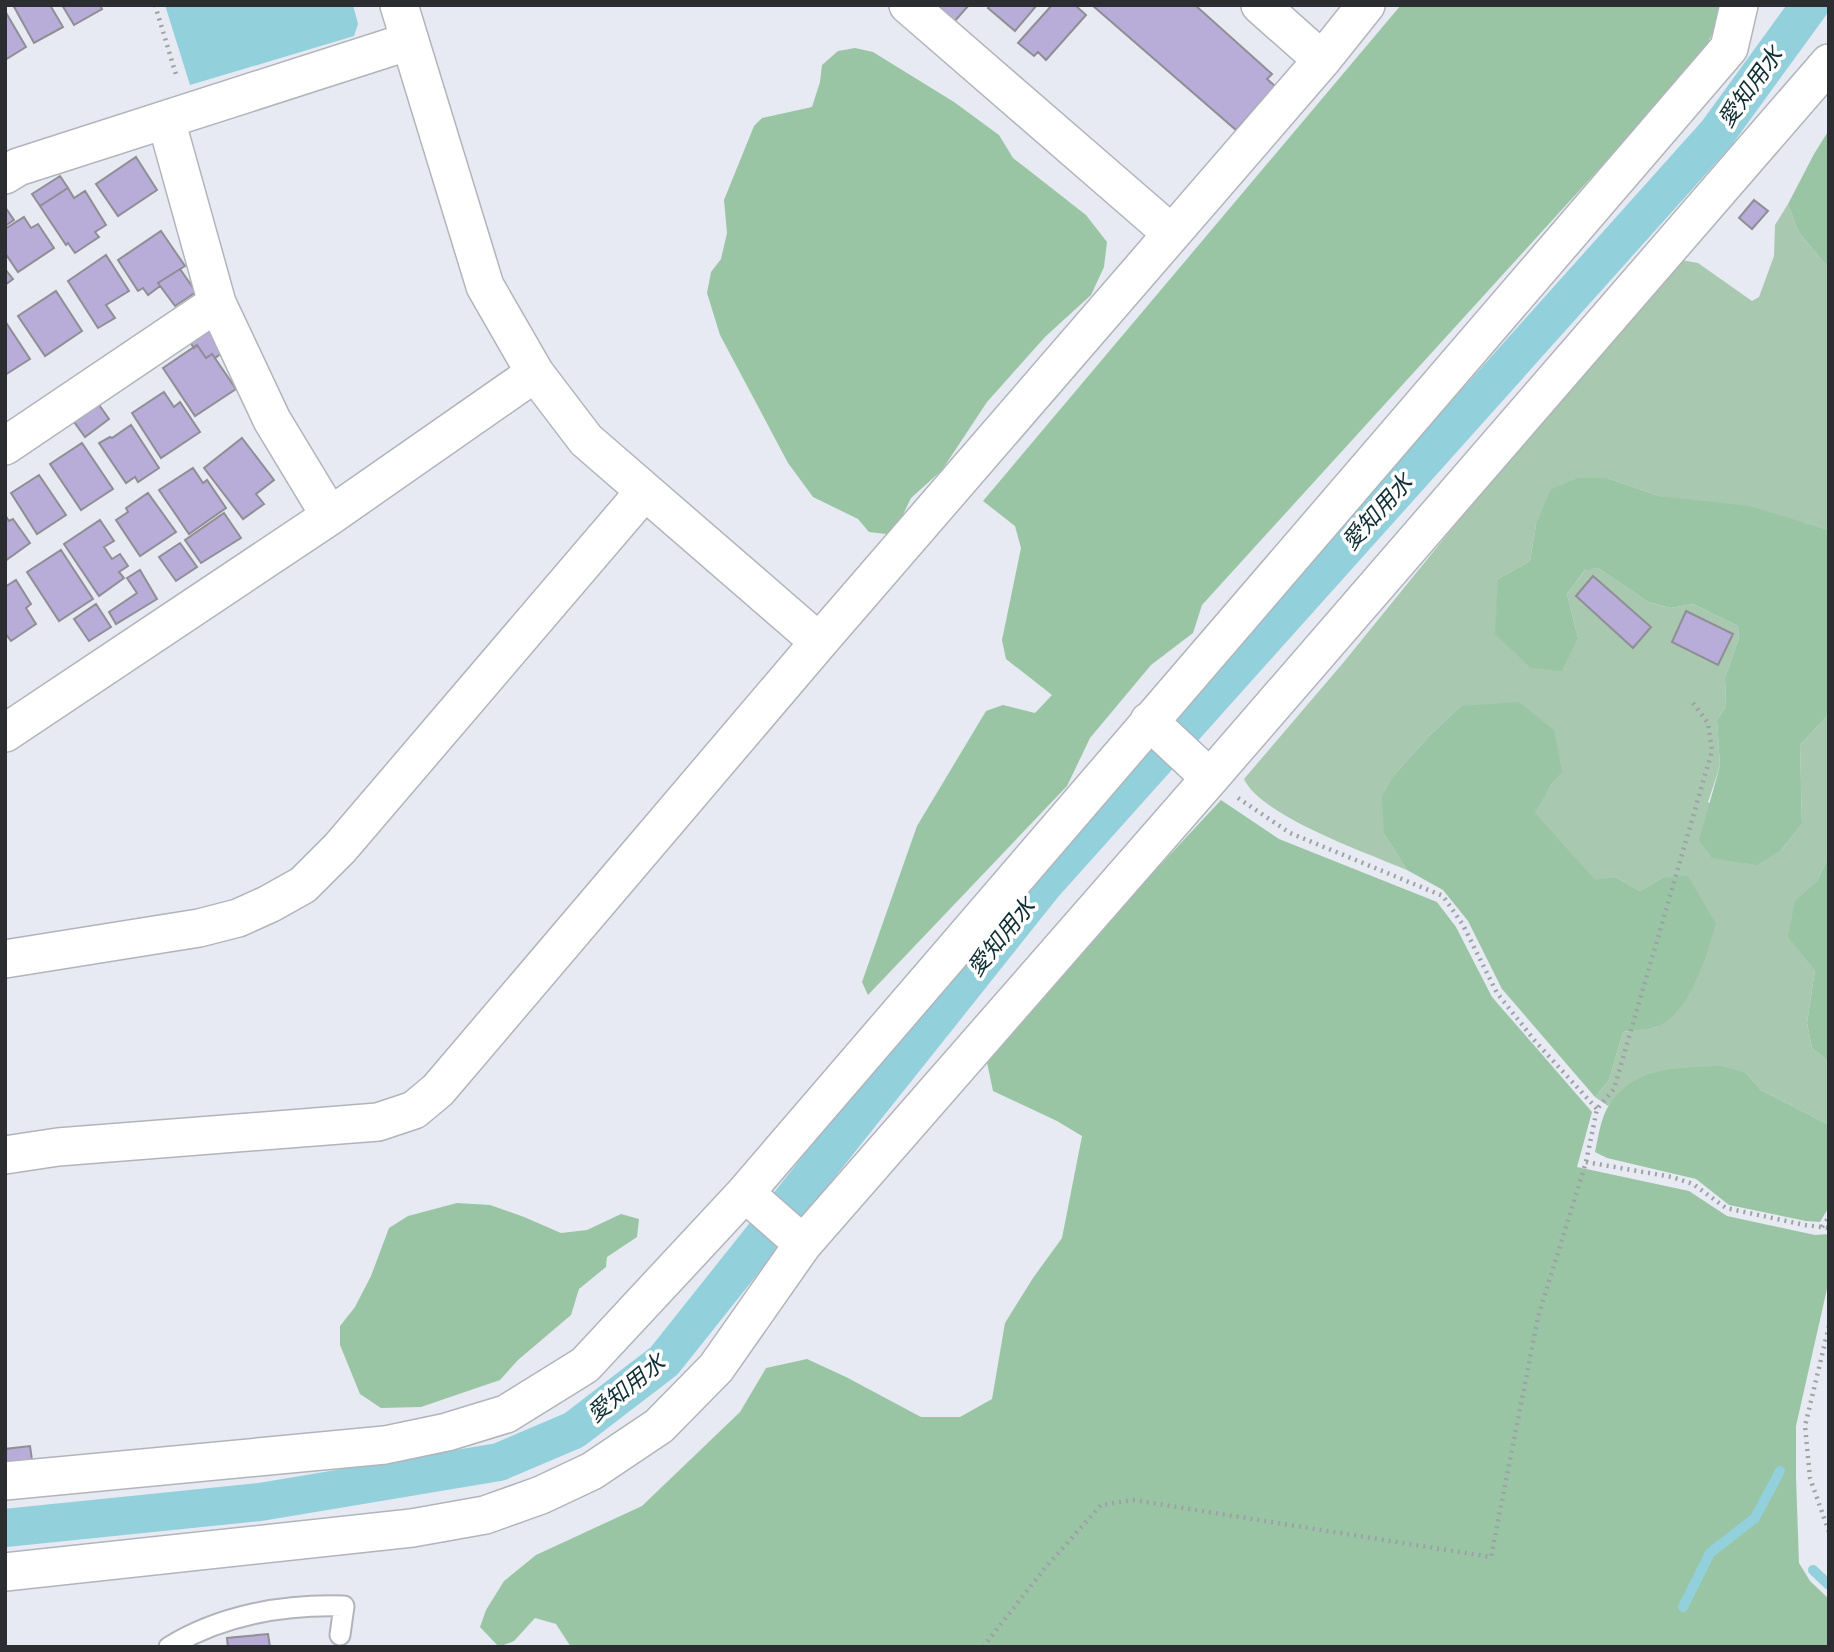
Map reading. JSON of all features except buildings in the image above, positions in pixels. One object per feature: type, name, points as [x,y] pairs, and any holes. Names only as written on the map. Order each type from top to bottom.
[{"type":"street","points":[[399,5],[485,286],[535,373],[586,440],[819,642]]},
{"type":"street","points":[[908,5],[1171,233]]},
{"type":"street","points":[[1260,5],[1322,60]]},
{"type":"street","points":[[5,1155],[58,1147],[378,1122],[414,1110],[438,1090],[819,642],[1322,60],[1366,5]]},
{"type":"street","points":[[5,1481],[384,1445],[447,1432],[506,1414],[585,1364],[748,1196],[1156,728],[1729,48],[1739,5]]},
{"type":"street","points":[[5,175],[18,167],[410,41]]},
{"type":"street","points":[[5,1572],[412,1528],[485,1515],[541,1495],[592,1471],[659,1426],[716,1367],[800,1241],[1205,774],[1829,63]]},
{"type":"street","points":[[177,117],[217,303],[272,420],[330,516]]},
{"type":"street","points":[[5,446],[217,303]]},
{"type":"street","points":[[5,733],[330,516],[535,373]]},
{"type":"street","points":[[5,959],[199,928],[239,918],[303,885],[340,848],[644,492]]},
{"type":"street","points":[[1156,728],[1205,774]]},
{"type":"street","points":[[748,1196],[800,1241]]},
{"type":"lane","points":[[169,1647],[193,1633],[243,1616],[307,1604],[344,1606],[340,1635]]},
{"type":"path","points":[[155,5],[177,117]]},
{"type":"path","points":[[983,1647],[1045,1568],[1101,1504],[1133,1500],[1491,1557],[1538,1317],[1586,1162],[1597,1109],[1614,1089],[1712,751],[1709,723],[1690,699]]},
{"type":"path","points":[[1205,774],[1290,833],[1443,896],[1463,925],[1497,993],[1535,1041],[1597,1109]]},
{"type":"path","points":[[1586,1162],[1672,1177],[1693,1184],[1726,1208],[1829,1228]]},
{"type":"path","points":[[1822,1227],[1829,1217]]},
{"type":"path","points":[[1829,1326],[1805,1426],[1810,1478],[1829,1532]]},
{"type":"green space","points":[[1401,5],[1727,5],[1700,58],[1202,605],[1193,633],[1151,665],[1090,738],[1067,786],[868,995],[862,982],[917,826],[986,711],[1003,705],[1035,713],[1052,695],[1006,659],[1002,640],[1021,548],[1015,526],[983,501]]},
{"type":"green space","points":[[855,48],[873,52],[954,102],[999,135],[1013,158],[1086,215],[1107,242],[1104,267],[1091,295],[1045,337],[987,402],[942,470],[911,498],[898,525],[886,534],[869,532],[858,519],[813,497],[788,463],[720,335],[707,293],[711,272],[721,259],[727,233],[724,200],[754,126],[762,118],[812,107],[822,65],[838,51]]},
{"type":"green space","points":[[1829,130],[1829,269],[1798,231],[1788,204]]},
{"type":"green space","points":[[1788,204],[1798,231],[1829,269],[1829,530],[1805,523],[1659,496],[1607,478],[1536,525],[1530,561],[1498,579],[1578,638],[1567,594],[1586,569],[1598,568],[1648,602],[1671,608],[1693,604],[1738,626],[1739,638],[1725,678],[1726,706],[1717,720],[1720,766],[1708,802],[1781,850],[1802,824],[1800,745],[1829,714],[1829,856],[1817,881],[1795,902],[1815,970],[1807,1023],[1812,1048],[1829,1062],[1829,1125],[1761,1090],[1746,1073],[1624,1089],[1608,1106],[1595,1097],[1609,1080],[1623,1032],[1657,1027],[1662,878],[1640,891],[1615,877],[1595,881],[1534,813],[1562,771],[1461,706],[1395,774],[1384,834],[1407,870],[1292,820],[1254,793],[1244,779],[1343,663],[1490,482],[1681,260],[1698,263],[1752,301],[1759,297],[1774,256],[1775,225]]},
{"type":"green space","points":[[1578,478],[1607,478],[1659,496],[1749,506],[1829,530],[1829,714],[1800,745],[1802,824],[1781,850],[1757,865],[1712,858],[1699,840],[1720,766],[1717,720],[1726,706],[1725,678],[1739,638],[1738,626],[1693,604],[1671,608],[1648,602],[1598,568],[1585,570],[1567,594],[1578,638],[1562,671],[1531,668],[1495,634],[1498,579],[1530,561],[1536,525],[1551,489]]},
{"type":"green space","points":[[1519,702],[1554,730],[1562,772],[1535,813],[1595,880],[1615,877],[1640,891],[1662,878],[1688,876],[1716,924],[1702,967],[1679,1010],[1656,1027],[1623,1032],[1609,1080],[1595,1097],[1502,989],[1468,921],[1443,890],[1407,870],[1384,834],[1382,797],[1395,774],[1430,735],[1461,706]]},
{"type":"green space","points":[[1221,800],[1279,839],[1437,902],[1456,927],[1492,997],[1592,1112],[1577,1167],[1689,1191],[1727,1216],[1815,1235],[1829,1234],[1829,1280],[1796,1426],[1796,1477],[1799,1563],[1810,1581],[1829,1599],[1829,1647],[571,1647],[556,1624],[535,1618],[514,1641],[499,1647],[480,1627],[486,1610],[504,1581],[536,1555],[642,1506],[740,1412],[766,1368],[807,1359],[921,1417],[960,1417],[992,1399],[1005,1323],[1062,1238],[1082,1136],[1057,1121],[993,1091],[985,1053]]},
{"type":"green space","points":[[1829,856],[1829,1062],[1812,1048],[1807,1023],[1815,970],[1788,937],[1795,901],[1817,881]]},
{"type":"green space","points":[[1722,1066],[1746,1073],[1761,1090],[1829,1125],[1829,1207],[1820,1222],[1729,1205],[1696,1179],[1607,1158],[1595,1152],[1606,1110],[1632,1082],[1660,1071]]},
{"type":"green space","points":[[457,1203],[490,1205],[561,1233],[587,1230],[621,1214],[639,1219],[637,1237],[607,1257],[606,1267],[579,1289],[571,1315],[518,1360],[500,1380],[421,1407],[381,1408],[360,1394],[340,1345],[340,1326],[355,1307],[371,1276],[389,1228],[408,1216]]},
{"type":"water","points":[[165,5],[353,5],[358,24],[354,36],[190,85]]},
{"type":"waterway","name":"愛知用水","points":[[5,1528],[260,1502],[499,1462],[574,1430],[664,1361],[1045,883],[1717,133],[1810,5]]},
{"type":"waterway","points":[[1683,1607],[1710,1553],[1755,1518],[1780,1471]]},
{"type":"waterway","points":[[1813,1570],[1829,1585]]}]
